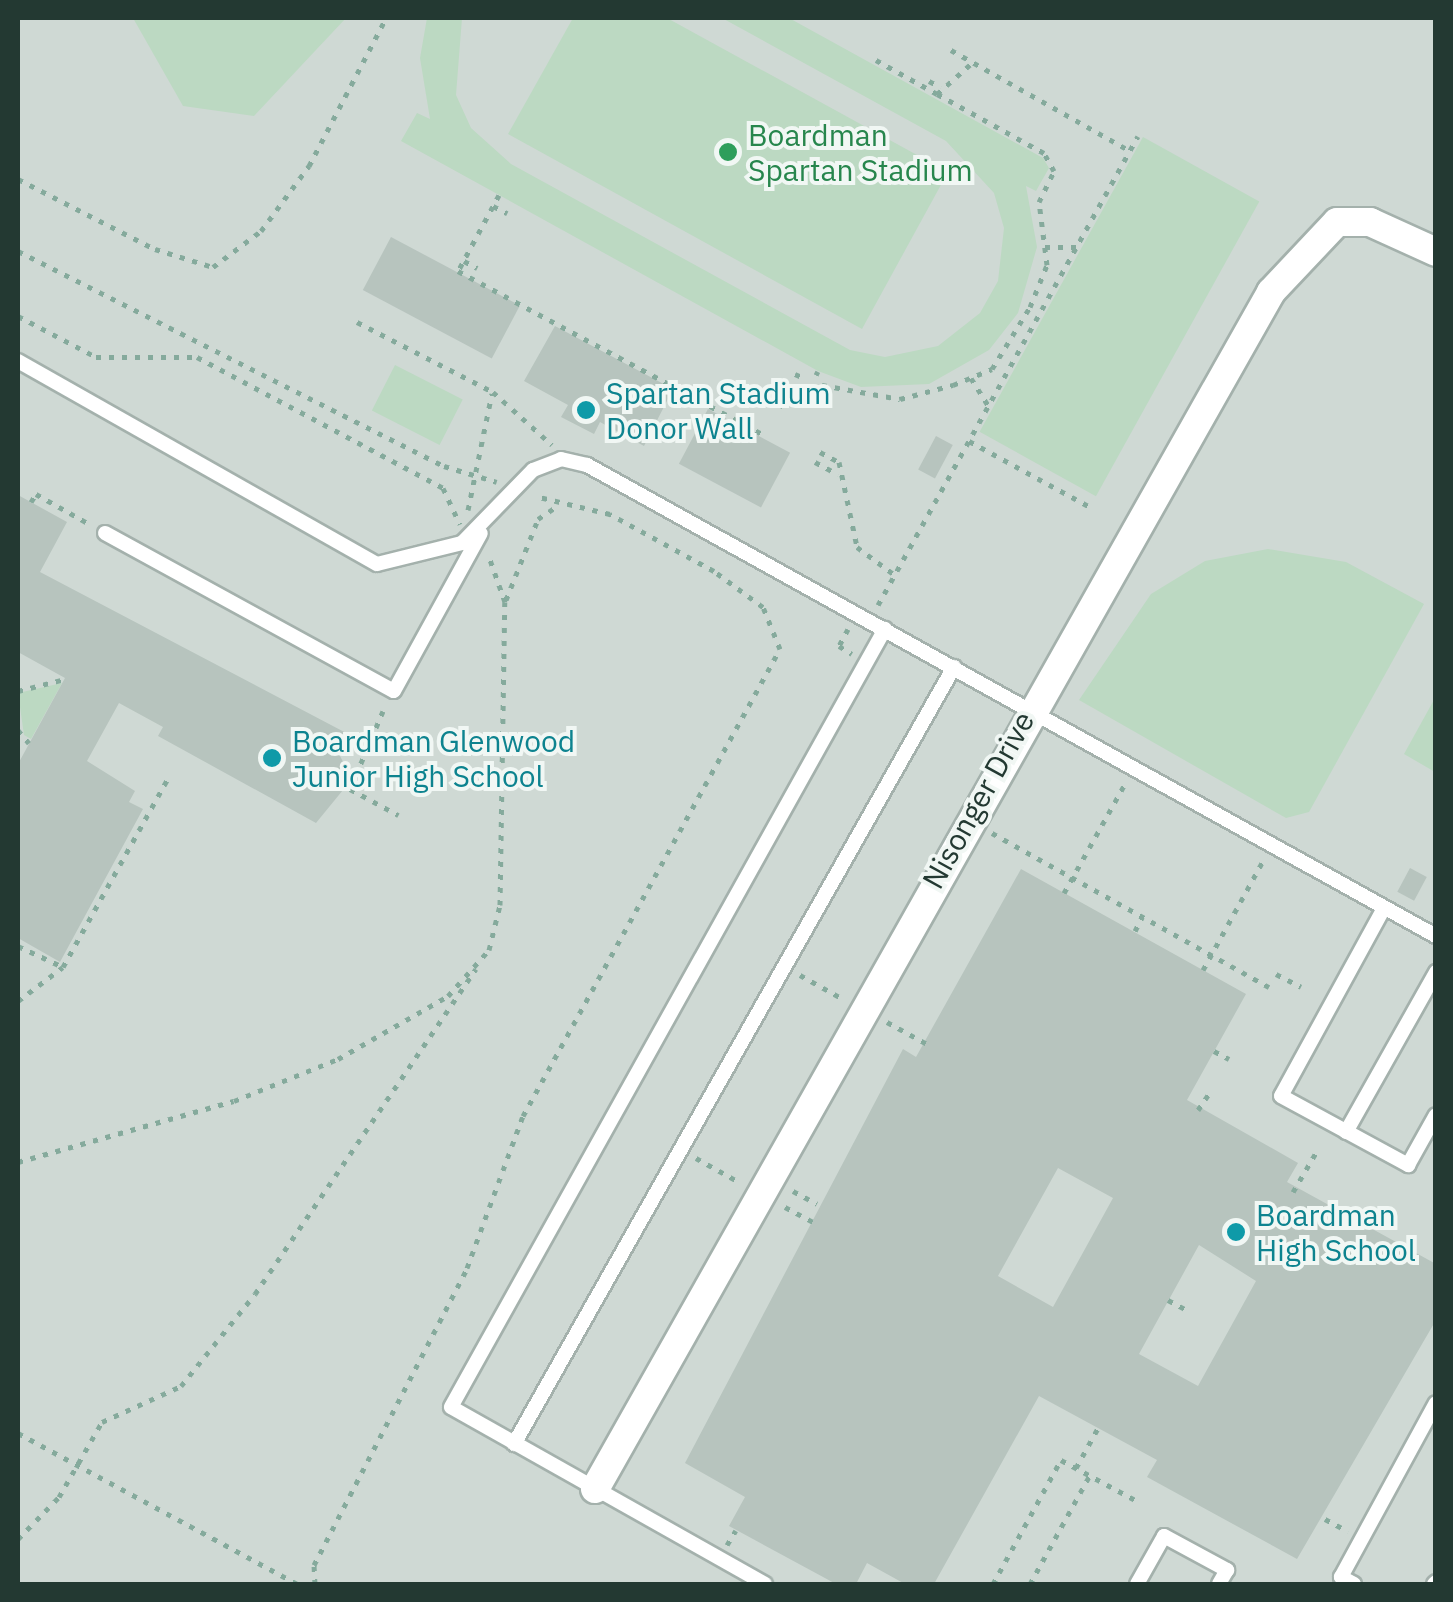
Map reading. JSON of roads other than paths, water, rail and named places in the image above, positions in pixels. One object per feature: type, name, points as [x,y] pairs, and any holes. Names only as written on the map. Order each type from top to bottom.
[{"type":"street","name":"Nisonger Drive","points":[[595,1490],[1028,709],[1303,248],[1353,220],[1436,252]]},
{"type":"lane","points":[[18,360],[377,564],[413,562],[470,535],[486,523],[513,488],[560,459],[587,465],[1436,936]]},
{"type":"lane","points":[[106,533],[394,691],[470,535]]},
{"type":"lane","points":[[765,1584],[451,1408],[885,629]]},
{"type":"lane","points":[[514,1444],[954,667]]},
{"type":"lane","points":[[1384,908],[1281,1096],[1408,1165],[1436,1115]]},
{"type":"lane","points":[[1346,1132],[1436,972]]},
{"type":"lane","points":[[1354,1584],[1341,1577],[1436,1403]]},
{"type":"lane","points":[[1137,1584],[1164,1536],[1227,1570],[1219,1584]]},
{"type":"place","name":"Boardman Spartan Stadium","points":[[728,152]]},
{"type":"place","name":"Spartan Stadium Donor Wall","points":[[586,410]]},
{"type":"place","name":"Boardman Glenwood Junior High School","points":[[272,758]]},
{"type":"place","name":"Boardman High School","points":[[1236,1232]]}]
